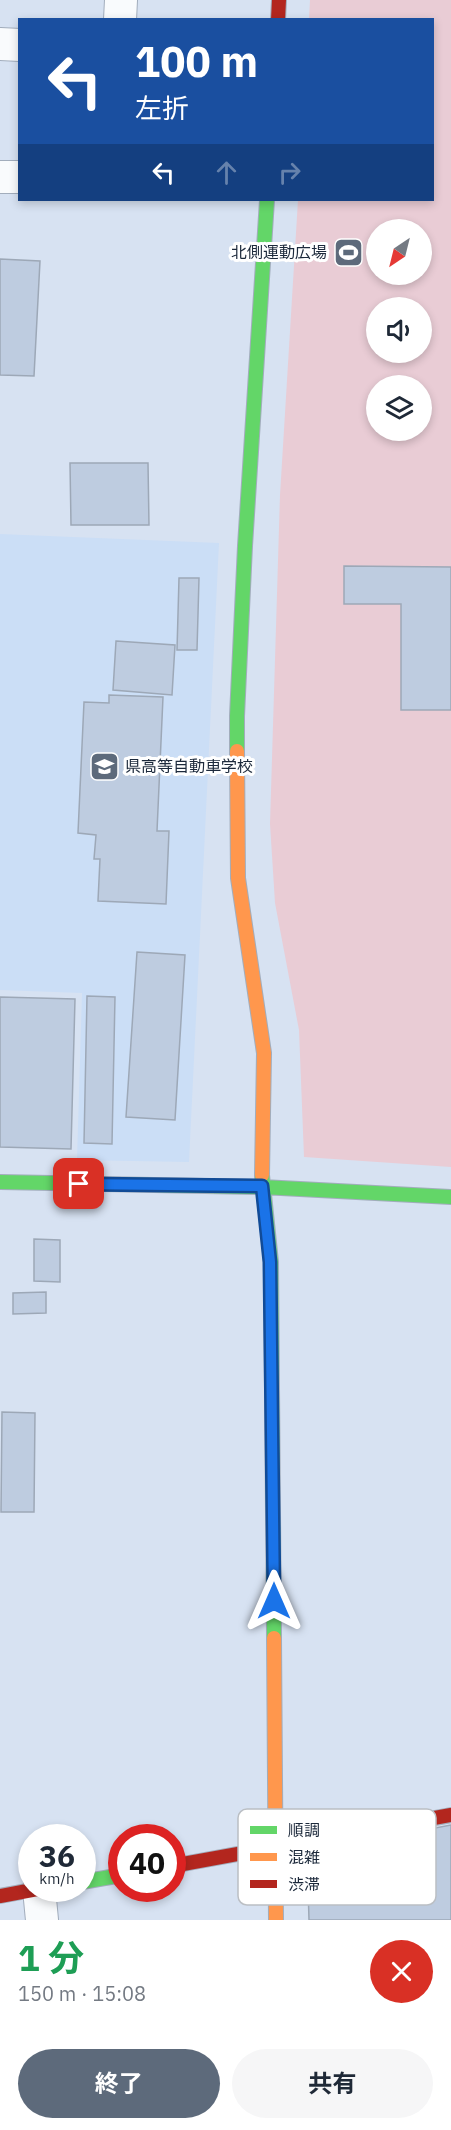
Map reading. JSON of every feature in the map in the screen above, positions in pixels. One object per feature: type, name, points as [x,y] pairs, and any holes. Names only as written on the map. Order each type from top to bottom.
[{"type":"street","points":[[120,18],[121,0]]},
{"type":"street","points":[[278,18],[279,0]]},
{"type":"street","points":[[0,44],[18,45]]},
{"type":"street","points":[[0,177],[18,177]]},
{"type":"street","points":[[267,201],[245,546],[237,716],[238,878],[264,1053],[262,1186],[270,1262],[274,1809]]},
{"type":"street","points":[[0,1182],[262,1186],[451,1197]]},
{"type":"street","points":[[436,1818],[451,1815]]},
{"type":"street","points":[[186,1864],[238,1854]]},
{"type":"street","points":[[0,1896],[18,1893]]},
{"type":"street","points":[[41,1902],[42,1920]]},
{"type":"street","points":[[276,1905],[276,1920]]},
{"type":"shaded area","points":[[310,0],[451,0],[451,1167],[304,1157],[299,1030],[275,903],[270,824],[280,495],[298,201],[434,201],[434,18],[309,18]]},
{"type":"shaded area","name":"県高等自動車学校","points":[[0,534],[219,543],[189,1162],[77,1160],[82,993],[0,990]]},
{"type":"building","points":[[0,259],[40,261],[34,376],[0,375]]},
{"type":"building","points":[[70,463],[148,463],[149,525],[71,525]]},
{"type":"building","points":[[344,566],[451,567],[451,710],[401,710],[401,604],[344,604]]},
{"type":"building","points":[[179,578],[199,578],[197,650],[177,650]]},
{"type":"building","points":[[116,641],[175,645],[172,695],[113,690]]},
{"type":"building","points":[[109,695],[163,697],[157,831],[169,831],[166,904],[98,901],[100,859],[94,859],[96,835],[78,833],[84,702],[109,703]]},
{"type":"building","points":[[137,952],[185,955],[175,1120],[126,1117]]},
{"type":"building","points":[[87,996],[115,997],[112,1144],[84,1143]]},
{"type":"building","points":[[0,997],[75,999],[71,1149],[0,1147]]},
{"type":"building","points":[[34,1239],[60,1240],[60,1282],[34,1281]]},
{"type":"building","points":[[46,1292],[46,1313],[13,1314],[13,1293]]},
{"type":"building","points":[[2,1412],[35,1413],[34,1512],[1,1512]]},
{"type":"building","points":[[451,1825],[451,1920],[309,1920],[309,1905],[436,1905],[436,1828]]},
{"type":"traffic: fast","points":[[237,751],[245,546],[267,201]]},
{"type":"traffic: fast","points":[[262,1175],[271,1262],[274,1638]]},
{"type":"traffic: fast","points":[[0,1182],[262,1187],[451,1197]]},
{"type":"traffic: fast","points":[[96,1880],[108,1877]]},
{"type":"traffic: slow","points":[[237,751],[238,878],[264,1053],[262,1175]]},
{"type":"traffic: slow","points":[[274,1638],[275,1809]]},
{"type":"traffic: slow","points":[[276,1905],[276,1920]]},
{"type":"traffic: jam","points":[[278,18],[279,0]]},
{"type":"traffic: jam","points":[[436,1818],[451,1815]]},
{"type":"traffic: jam","points":[[186,1863],[238,1854]]},
{"type":"traffic: jam","points":[[0,1896],[18,1893]]},
{"type":"place","name":"北側運動広場","points":[[348,252]]},
{"type":"place","name":"県高等自動車学校","points":[[104,766]]},
{"type":"route","points":[[79,1184],[262,1186],[270,1262],[274,1601]]}]
